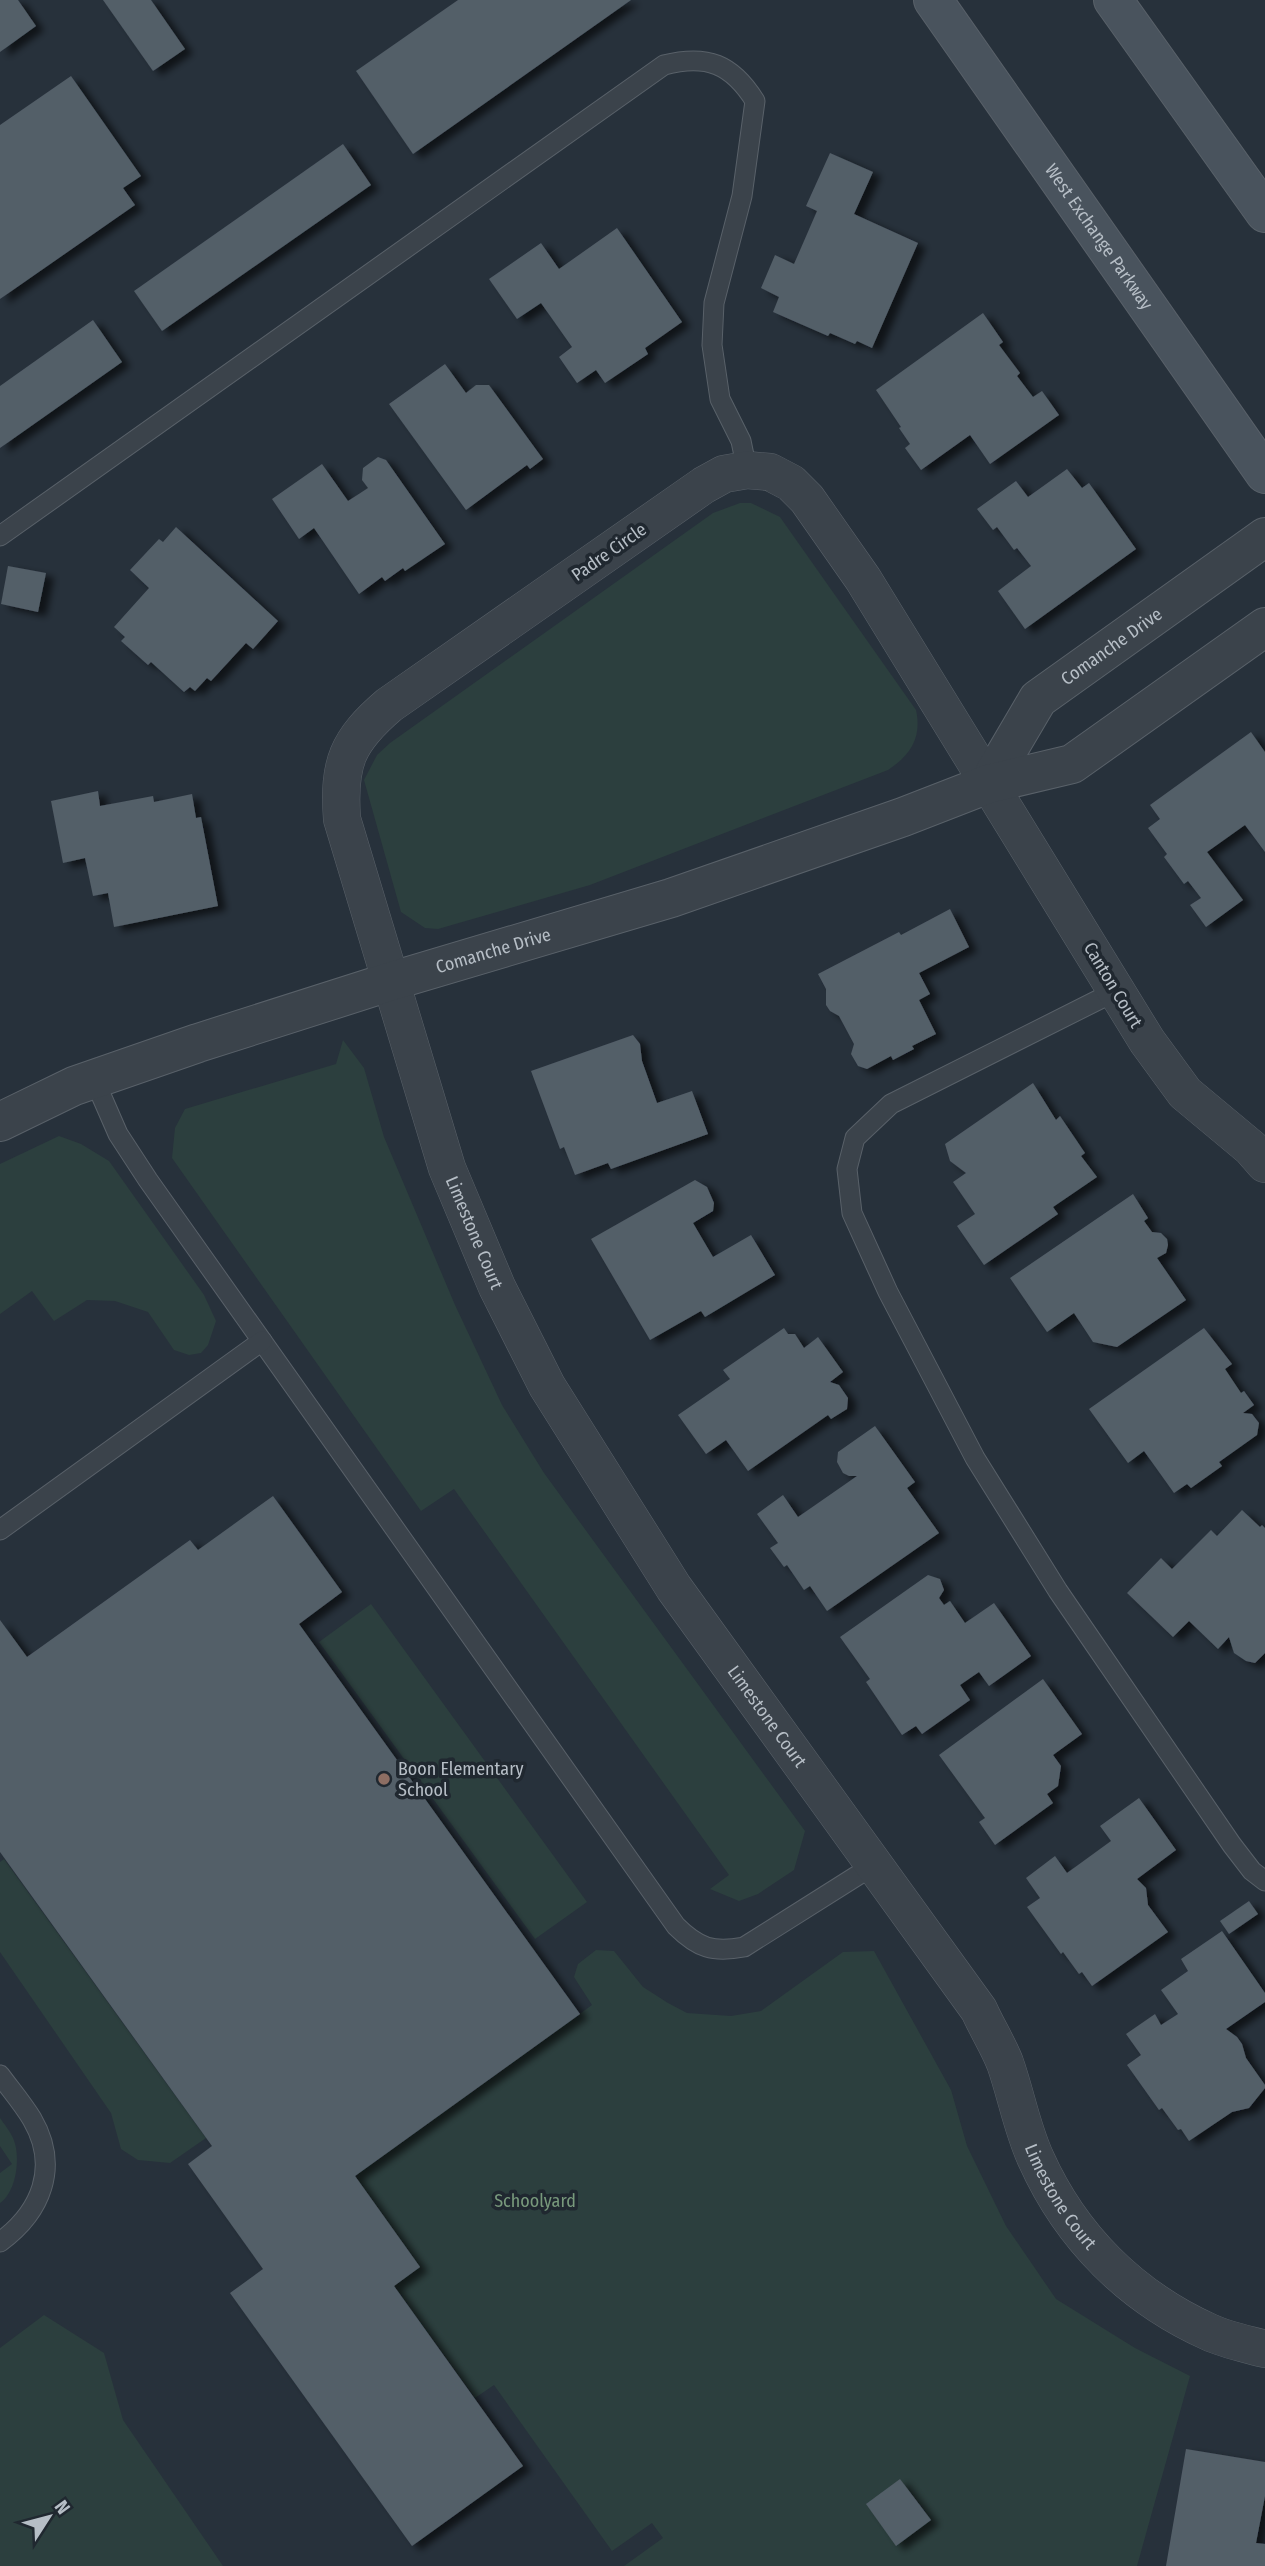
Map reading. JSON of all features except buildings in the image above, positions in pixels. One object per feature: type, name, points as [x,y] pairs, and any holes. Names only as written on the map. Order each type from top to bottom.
[{"type":"main road","name":"West Exchange Parkway","points":[[933,0],[1265,474]]},
{"type":"main road","points":[[1113,0],[1265,213]]},
{"type":"street","name":"Padre Circle","points":[[392,981],[342,819],[340,786],[347,754],[365,726],[389,705],[704,485],[724,474],[747,470],[770,472],[791,483],[807,499],[863,579],[988,784]]},
{"type":"street","name":"Comanche Drive","points":[[988,784],[1038,699],[1265,537]]},
{"type":"street","name":"Comanche Drive","points":[[0,1122],[94,1079],[392,981],[671,898],[903,817],[988,784],[1072,764],[1265,627]]},
{"type":"street","name":"Canton Court","points":[[988,784],[1118,990],[1147,1041],[1185,1093],[1251,1148],[1265,1164]]},
{"type":"street","name":"Limestone Court","points":[[392,981],[447,1168],[498,1287],[547,1386],[674,1588],[979,2010],[1004,2060],[1035,2159],[1075,2227],[1130,2285],[1166,2310],[1212,2333],[1265,2349]]},
{"type":"lane","points":[[0,536],[664,65],[685,60],[706,61],[727,69],[743,83],[755,101],[742,196],[715,303],[712,345],[720,399],[741,441],[747,470]]},
{"type":"lane","points":[[1118,990],[891,1104],[855,1138],[847,1169],[852,1213],[888,1292],[975,1458],[1058,1591],[1176,1764],[1232,1845],[1252,1871],[1265,1881]]},
{"type":"lane","points":[[94,1079],[118,1134],[676,1926],[689,1939],[707,1948],[725,1951],[744,1947],[874,1865]]},
{"type":"lane","points":[[0,1530],[262,1341]]},
{"type":"lane","points":[[0,2075],[33,2120],[44,2148],[45,2177],[37,2205],[19,2228],[0,2242]]},
{"type":"green space","points":[[740,503],[751,503],[780,517],[916,710],[916,737],[909,752],[888,770],[590,885],[438,929],[425,928],[401,912],[364,780],[377,755],[390,743],[713,513]]},
{"type":"green space","points":[[343,1040],[364,1068],[384,1137],[455,1305],[502,1405],[544,1473],[805,1831],[794,1870],[758,1894],[739,1901],[710,1889],[729,1875],[454,1489],[421,1511],[172,1158],[175,1128],[185,1109],[336,1064]]},
{"type":"green space","points":[[59,1136],[81,1144],[109,1161],[204,1295],[216,1321],[208,1345],[201,1353],[189,1355],[174,1350],[148,1312],[115,1301],[87,1300],[54,1321],[32,1291],[0,1314],[0,1164]]},
{"type":"green space","points":[[371,1604],[587,1902],[535,1939],[319,1642]]},
{"type":"green space","points":[[4,1859],[206,2138],[170,2163],[138,2160],[121,2149],[111,2113],[0,1952],[0,1862]]},
{"type":"green space","name":"Schoolyard","points":[[596,1950],[614,1951],[643,1987],[687,2013],[731,2016],[761,2011],[843,1952],[874,1951],[951,2090],[967,2146],[1006,2226],[1056,2299],[1135,2348],[1190,2376],[1137,2566],[624,2566],[663,2538],[652,2523],[612,2551],[494,2385],[475,2398],[394,2286],[355,2176],[592,2005],[574,1977],[578,1964]]},
{"type":"green space","points":[[0,2118],[13,2138],[17,2163],[14,2182],[6,2198],[0,2203],[0,2173],[12,2164],[0,2146]]},
{"type":"green space","points":[[44,2315],[104,2353],[123,2420],[223,2566],[0,2566],[0,2348]]},
{"type":"place","name":"Boon Elementary School","points":[[384,1779]]}]
